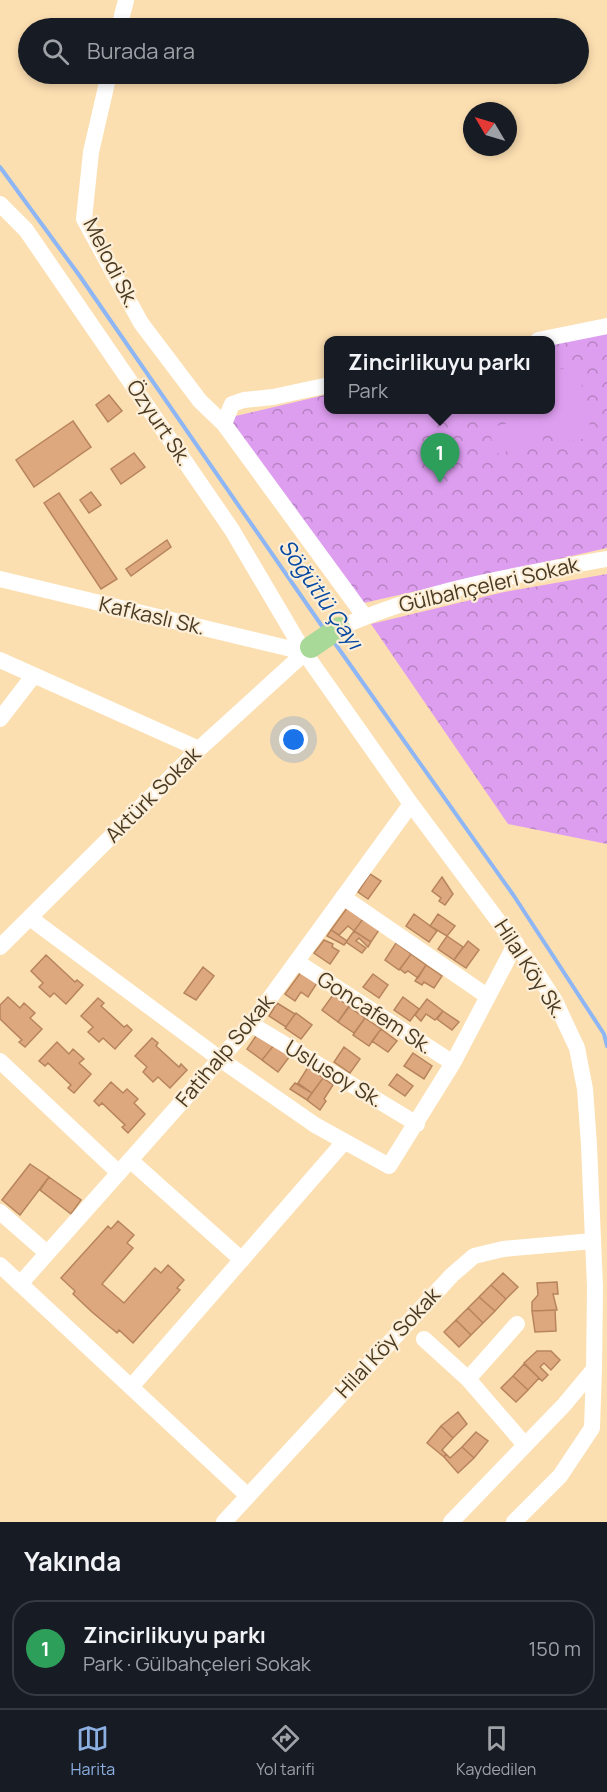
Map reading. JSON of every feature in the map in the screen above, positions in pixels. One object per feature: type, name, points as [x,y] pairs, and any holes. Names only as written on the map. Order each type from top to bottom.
[{"type":"main road","points":[[308,650],[339,628]]},
{"type":"street","points":[[122,18],[126,0]]},
{"type":"street","name":"Melodi Sk.","points":[[107,84],[90,152],[84,219],[141,323],[200,401],[224,424],[365,617]]},
{"type":"street","name":"Özyurt Sk.","points":[[0,204],[26,230],[232,530],[308,650]]},
{"type":"street","points":[[555,337],[607,326]]},
{"type":"street","points":[[224,424],[232,404],[324,386]]},
{"type":"street","name":"Gülbahçeleri Sokak","points":[[339,628],[395,605],[501,577],[607,559]]},
{"type":"street","name":"Kafkaslı Sk.","points":[[0,579],[308,650]]},
{"type":"street","name":"Aktürk Sokak","points":[[0,947],[199,749],[308,650]]},
{"type":"street","name":"Hilal Köy Sk.","points":[[308,650],[411,804],[516,943],[555,1001],[577,1048],[585,1089],[593,1241],[592,1428],[560,1476],[514,1522]]},
{"type":"street","points":[[0,660],[199,749]]},
{"type":"street","points":[[0,719],[34,675]]},
{"type":"street","name":"Fatihalp Sokak","points":[[20,1284],[251,1024],[411,804]]},
{"type":"street","points":[[343,897],[488,996]]},
{"type":"street","points":[[30,918],[220,1059],[344,1142],[390,1166],[453,1063],[516,943]]},
{"type":"street","name":"Goncafem Sk.","points":[[297,962],[453,1063]]},
{"type":"street","name":"Uslusoy Sk.","points":[[251,1024],[417,1124]]},
{"type":"street","points":[[0,1061],[124,1166],[242,1260]]},
{"type":"street","points":[[131,1387],[344,1142]]},
{"type":"street","points":[[0,1212],[47,1253]]},
{"type":"street","name":"Hilal Köy Sokak","points":[[224,1522],[452,1275],[474,1256],[503,1250],[593,1241]]},
{"type":"street","points":[[0,1265],[248,1496]]},
{"type":"street","points":[[468,1379],[518,1324]]},
{"type":"street","points":[[424,1339],[468,1379],[525,1445]]},
{"type":"street","points":[[451,1522],[594,1369]]},
{"type":"green space","points":[[607,330],[607,548],[359,604],[227,418],[324,395],[324,414],[555,414],[555,342]]},
{"type":"green space","points":[[578,366],[592,437],[556,444],[551,414],[555,414],[555,370]]},
{"type":"green space","points":[[538,416],[544,443],[495,454],[489,428]]},
{"type":"green space","points":[[607,574],[607,844],[508,824],[371,624],[504,592]]},
{"type":"building","points":[[109,395],[122,411],[108,422],[96,405]]},
{"type":"building","points":[[73,421],[91,447],[34,487],[16,460]]},
{"type":"building","points":[[134,453],[145,467],[121,484],[111,469]]},
{"type":"building","points":[[91,492],[101,505],[89,513],[80,500]]},
{"type":"building","points":[[59,493],[117,579],[101,589],[44,503]]},
{"type":"building","points":[[167,540],[171,547],[131,576],[126,569]]},
{"type":"building","points":[[370,874],[381,881],[368,899],[358,892]]},
{"type":"building","points":[[442,877],[453,894],[445,905],[439,901],[441,898],[432,891]]},
{"type":"building","points":[[347,908],[363,919],[354,931],[348,926],[339,935],[331,930]]},
{"type":"building","points":[[414,914],[437,931],[429,942],[406,926]]},
{"type":"building","points":[[438,914],[455,926],[447,936],[430,926]]},
{"type":"building","points":[[363,919],[379,930],[371,942],[354,931]]},
{"type":"building","points":[[331,930],[347,941],[344,945],[327,936]]},
{"type":"building","points":[[354,931],[371,942],[368,947],[359,938],[356,941],[366,948],[362,953],[346,942]]},
{"type":"building","points":[[447,936],[463,947],[454,960],[438,949]]},
{"type":"building","points":[[324,940],[333,944],[332,947],[339,951],[330,964],[314,953]]},
{"type":"building","points":[[468,941],[479,950],[466,968],[454,960]]},
{"type":"building","points":[[396,943],[411,954],[399,970],[385,960]]},
{"type":"building","points":[[411,954],[426,965],[418,978],[400,969]]},
{"type":"building","points":[[46,955],[75,982],[77,980],[83,985],[66,1004],[54,993],[50,997],[39,987],[43,983],[31,971]]},
{"type":"building","points":[[426,965],[442,976],[434,988],[424,982],[422,985],[415,981]]},
{"type":"building","points":[[203,967],[214,976],[196,1000],[184,993]]},
{"type":"building","points":[[301,972],[317,983],[308,997],[301,992],[295,1001],[285,994]]},
{"type":"building","points":[[373,974],[388,985],[379,998],[363,987]]},
{"type":"building","points":[[333,995],[349,1006],[338,1022],[322,1010]]},
{"type":"building","points":[[8,997],[20,1008],[24,1003],[35,1013],[30,1018],[42,1029],[25,1047],[19,1042],[22,1040],[0,1019],[0,1005]]},
{"type":"building","points":[[403,997],[419,1009],[410,1021],[394,1010]]},
{"type":"building","points":[[98,998],[104,1003],[101,1006],[124,1027],[127,1025],[132,1030],[115,1049],[103,1038],[99,1042],[88,1032],[93,1027],[81,1016]]},
{"type":"building","points":[[427,999],[443,1011],[435,1020],[426,1014],[421,1021],[415,1015]]},
{"type":"building","points":[[277,1003],[295,1014],[286,1027],[269,1016]]},
{"type":"building","points":[[349,1007],[365,1018],[354,1033],[338,1022]]},
{"type":"building","points":[[443,1011],[459,1022],[452,1030],[437,1019]]},
{"type":"building","points":[[296,1013],[312,1025],[301,1039],[285,1028]]},
{"type":"building","points":[[365,1018],[381,1029],[369,1046],[353,1035]]},
{"type":"building","points":[[381,1029],[397,1041],[388,1052],[372,1041]]},
{"type":"building","points":[[258,1033],[274,1045],[262,1060],[247,1049]]},
{"type":"building","points":[[152,1038],[158,1043],[156,1046],[179,1067],[181,1064],[187,1070],[170,1088],[158,1077],[153,1082],[143,1072],[147,1067],[135,1056]]},
{"type":"building","points":[[57,1042],[69,1054],[73,1049],[84,1059],[79,1063],[91,1074],[74,1093],[68,1088],[71,1085],[48,1063],[45,1066],[39,1061]]},
{"type":"building","points":[[274,1045],[290,1056],[278,1072],[262,1060]]},
{"type":"building","points":[[344,1047],[360,1059],[350,1073],[334,1062]]},
{"type":"building","points":[[413,1053],[432,1066],[424,1079],[404,1066]]},
{"type":"building","points":[[308,1067],[323,1078],[312,1093],[298,1083]]},
{"type":"building","points":[[397,1074],[413,1086],[405,1096],[389,1085]]},
{"type":"building","points":[[323,1078],[333,1085],[320,1110],[307,1100]]},
{"type":"building","points":[[111,1082],[123,1093],[127,1089],[138,1099],[134,1103],[145,1114],[128,1133],[122,1127],[125,1125],[102,1103],[99,1106],[94,1101]]},
{"type":"building","points":[[295,1083],[312,1093],[307,1100],[290,1089]]},
{"type":"building","points":[[30,1164],[49,1177],[20,1215],[2,1200]]},
{"type":"building","points":[[49,1177],[81,1200],[71,1214],[40,1190]]},
{"type":"building","points":[[118,1221],[134,1235],[127,1243],[133,1248],[102,1284],[124,1303],[155,1268],[161,1273],[168,1265],[184,1280],[177,1288],[180,1290],[133,1343],[119,1330],[117,1333],[92,1312],[73,1294],[75,1291],[61,1278],[108,1226],[111,1229]]},
{"type":"building","points":[[503,1273],[518,1287],[506,1299],[491,1285]]},
{"type":"building","points":[[557,1282],[558,1294],[553,1294],[557,1310],[532,1311],[532,1302],[538,1295],[537,1283]]},
{"type":"building","points":[[491,1285],[506,1299],[495,1311],[479,1297]]},
{"type":"building","points":[[479,1297],[495,1311],[483,1323],[468,1308]]},
{"type":"building","points":[[468,1308],[483,1323],[471,1335],[456,1320]]},
{"type":"building","points":[[555,1310],[556,1331],[535,1332],[532,1311]]},
{"type":"building","points":[[456,1320],[471,1335],[459,1347],[444,1332]]},
{"type":"building","points":[[537,1351],[551,1351],[560,1360],[551,1370],[544,1363],[540,1367],[548,1375],[542,1381],[524,1363]]},
{"type":"building","points":[[524,1364],[539,1378],[528,1390],[513,1376]]},
{"type":"building","points":[[513,1376],[528,1390],[516,1402],[501,1388]]},
{"type":"building","points":[[458,1412],[467,1424],[453,1438],[441,1426]]},
{"type":"building","points":[[441,1426],[453,1438],[442,1450],[446,1454],[444,1457],[427,1443]]},
{"type":"building","points":[[476,1432],[488,1441],[474,1458],[462,1447]]},
{"type":"building","points":[[462,1447],[474,1458],[458,1473],[444,1457],[446,1454],[450,1458]]},
{"type":"waterway","name":"Söğütlü Çayı","points":[[0,167],[79,275],[324,629]]},
{"type":"waterway","name":"Söğütlü Çayı","points":[[334,642],[514,896],[604,1034],[607,1046]]},
{"type":"place","name":"Zincirlikuyu parkı","points":[[440,483]]}]
